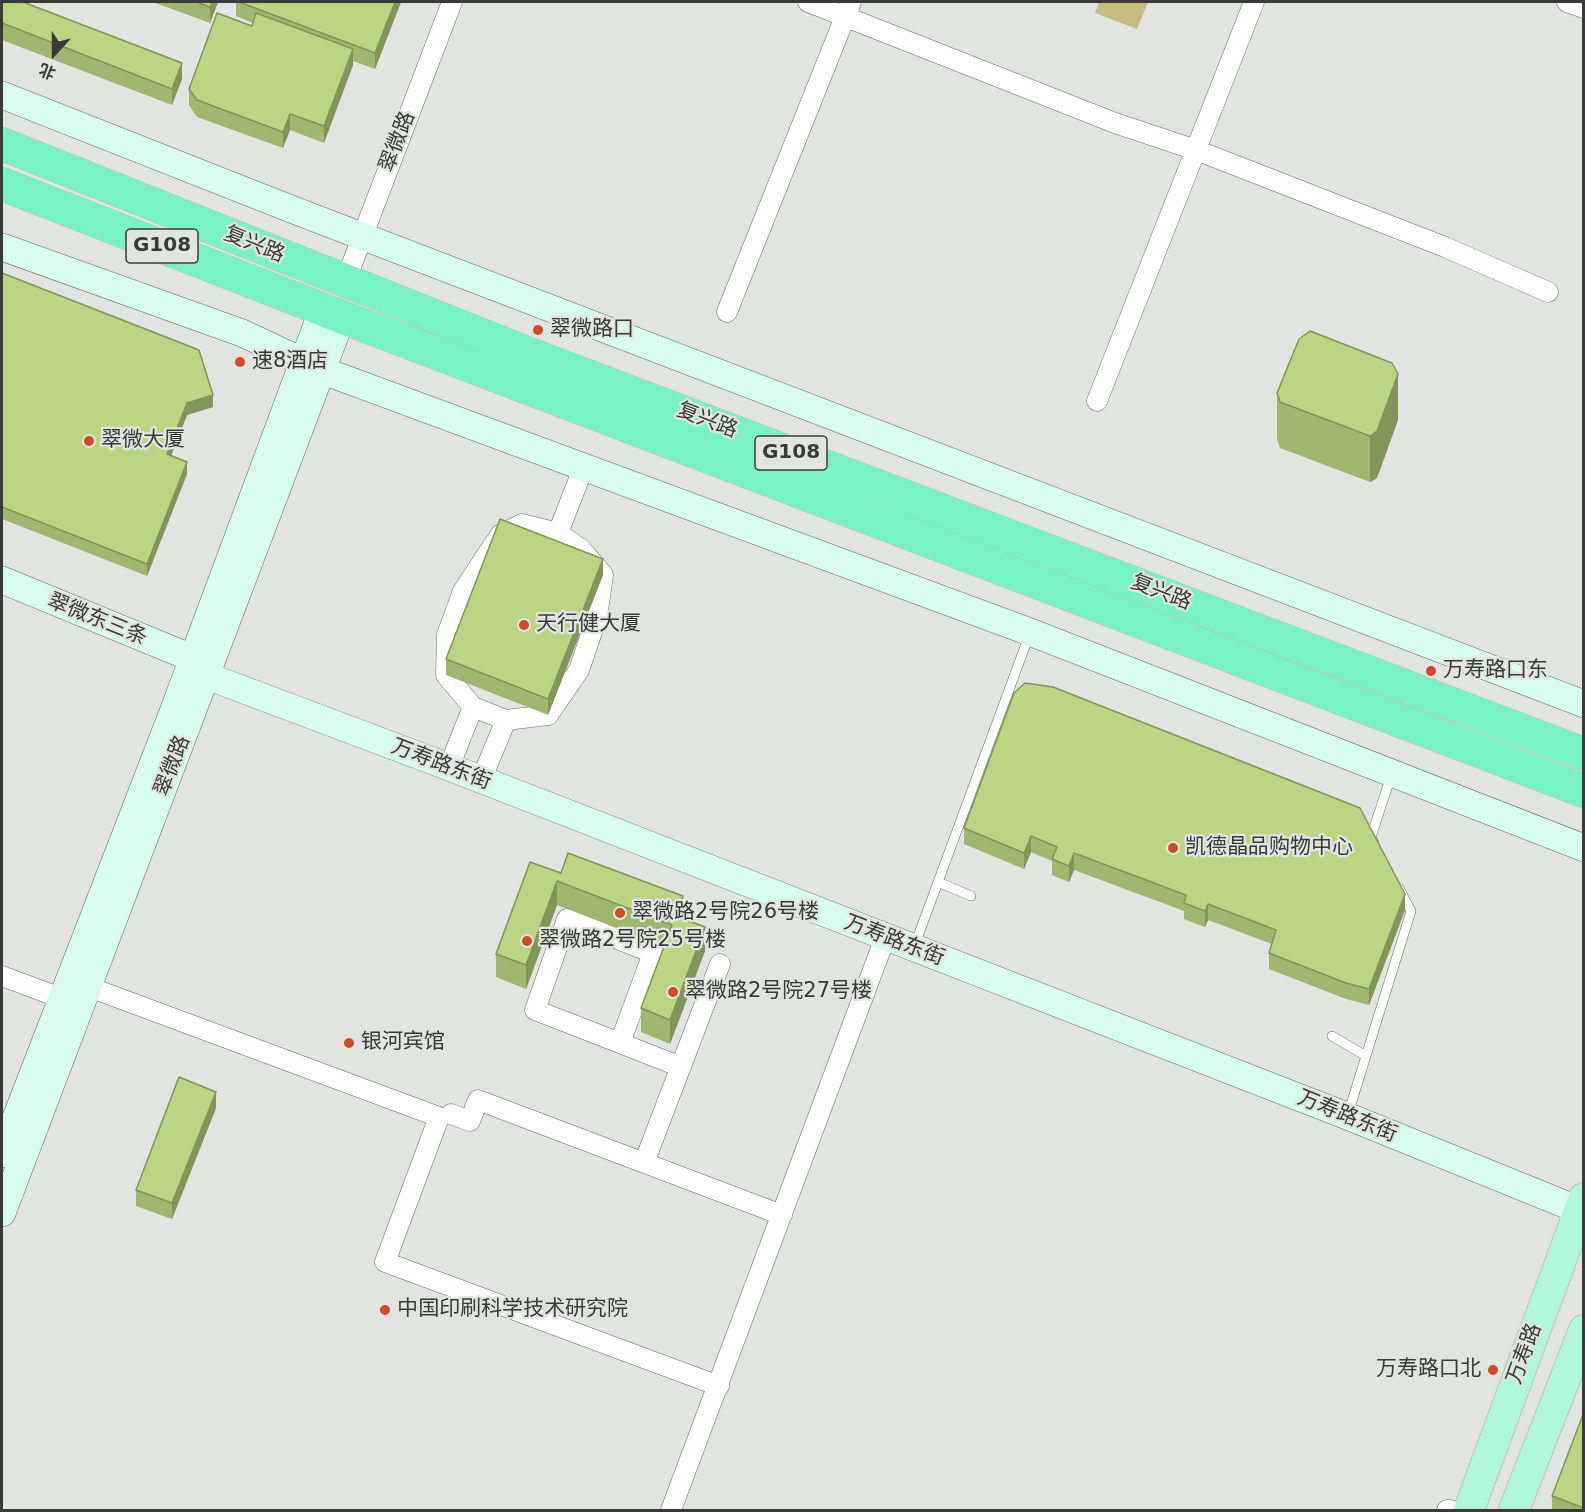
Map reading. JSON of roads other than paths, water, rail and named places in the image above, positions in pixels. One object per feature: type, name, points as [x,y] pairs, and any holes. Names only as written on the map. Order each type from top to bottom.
[{"type":"highway","name":"复兴路","points":[[2,144],[526,353],[1584,754]]},
{"type":"highway","name":"复兴路","points":[[2,184],[333,313],[1584,791]]},
{"type":"main road","name":"万寿路","points":[[1455,1510],[1542,1306],[1581,1204]]},
{"type":"main road","points":[[1488,1510],[1531,1393],[1542,1306]]},
{"type":"main road","points":[[1514,1510],[1584,1330]]},
{"type":"street","name":"翠微路","points":[[345,282],[452,2]]},
{"type":"street","points":[[808,2],[848,9],[1115,123],[1196,150],[1445,247],[1548,292]]},
{"type":"street","points":[[1097,401],[1254,2]]},
{"type":"street","points":[[1567,2],[1584,8]]},
{"type":"street","points":[[727,312],[848,9]]},
{"type":"street","points":[[2,95],[362,236],[1584,704]]},
{"type":"street","points":[[2,247],[242,333],[313,365],[1030,632],[1584,848]]},
{"type":"street","name":"翠微路","points":[[2,1213],[89,987],[200,667],[333,313]]},
{"type":"street","points":[[558,533],[584,466]]},
{"type":"street","points":[[522,524],[558,533],[581,549],[603,575],[597,617],[579,670],[548,715],[506,720],[473,707],[446,675],[447,636],[463,591],[500,535],[522,524]]},
{"type":"street","name":"翠微东三条","points":[[2,580],[200,667]]},
{"type":"street","name":"翠微路","points":[[2,1154],[61,999],[200,667]]},
{"type":"street","name":"万寿路东街","points":[[200,667],[913,949],[1581,1204]]},
{"type":"street","points":[[448,767],[473,707]]},
{"type":"street","points":[[481,780],[506,720]]},
{"type":"street","points":[[620,1043],[653,953],[567,919],[535,1010],[681,1067]]},
{"type":"street","points":[[671,1510],[885,938]]},
{"type":"street","points":[[644,1163],[720,964]]},
{"type":"street","points":[[2,976],[61,999]]},
{"type":"street","points":[[89,987],[439,1117],[385,1262],[719,1386]]},
{"type":"street","points":[[451,1114],[470,1121],[478,1100],[782,1215]]},
{"type":"lane","points":[[913,949],[1030,632]]},
{"type":"lane","points":[[1381,855],[1371,837],[1392,773]]},
{"type":"lane","points":[[938,882],[971,896]]},
{"type":"lane","points":[[1347,1116],[1411,911],[1396,883]]},
{"type":"lane","points":[[1332,1036],[1366,1056]]},
{"type":"place","name":"翠微路口","points":[[538,330]]},
{"type":"place","name":"速8酒店","points":[[240,362]]},
{"type":"place","name":"翠微大厦","points":[[89,441]]},
{"type":"place","name":"天行健大厦","points":[[524,625]]},
{"type":"place","name":"万寿路口东","points":[[1431,671]]},
{"type":"place","name":"凯德晶品购物中心","points":[[1173,848]]},
{"type":"place","name":"翠微路2号院26号楼","points":[[620,913]]},
{"type":"place","name":"翠微路2号院25号楼","points":[[527,941]]},
{"type":"place","name":"翠微路2号院27号楼","points":[[673,992]]},
{"type":"place","name":"银河宾馆","points":[[349,1043]]},
{"type":"place","name":"中国印刷科学技术研究院","points":[[385,1310]]},
{"type":"place","name":"万寿路口北","points":[[1493,1370]]}]
